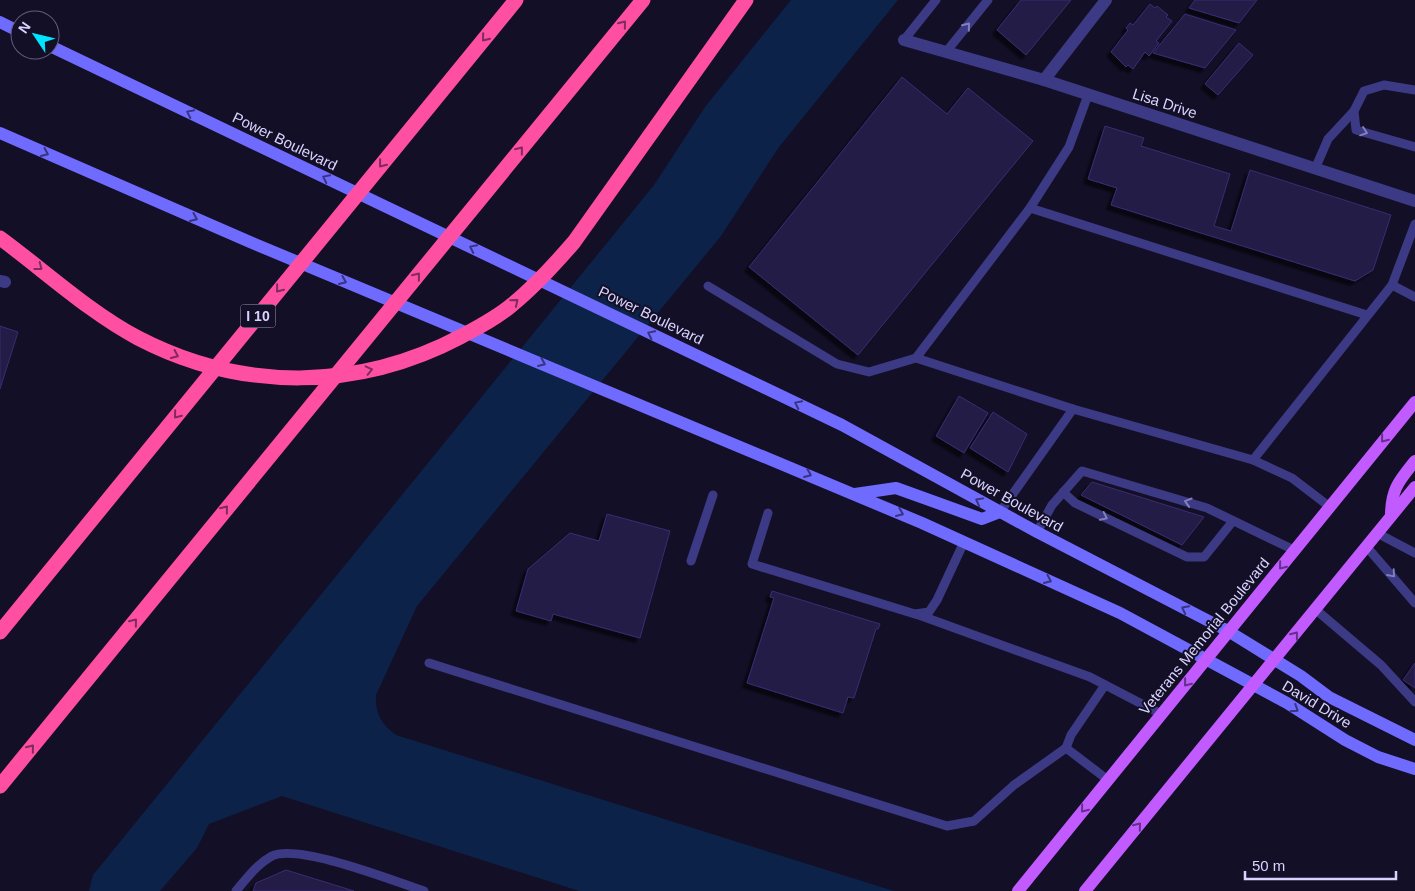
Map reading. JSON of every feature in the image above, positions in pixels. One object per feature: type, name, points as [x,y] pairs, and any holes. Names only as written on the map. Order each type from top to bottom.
[{"type":"highway","name":"I 10","points":[[0,632],[516,0]]},
{"type":"highway","points":[[0,786],[643,0]]},
{"type":"highway","points":[[0,238],[82,300],[137,337],[190,362],[244,374],[303,379],[347,375],[392,364],[438,349],[477,328],[512,305],[552,267],[574,242],[746,0]]},
{"type":"main road","name":"Power Boulevard","points":[[60,51],[842,425],[1037,532],[1228,632]]},
{"type":"main road","points":[[0,134],[259,246],[855,494],[1120,613],[1206,659]]},
{"type":"main road","name":"Veterans Memorial Boulevard","points":[[1018,891],[1415,402]]},
{"type":"main road","points":[[1391,516],[1391,499],[1395,487],[1415,461]]},
{"type":"main road","points":[[1085,891],[1415,487]]},
{"type":"main road","points":[[855,494],[896,488],[982,519],[1000,512]]},
{"type":"main road","name":"David Drive","points":[[1228,632],[1274,659],[1329,697],[1415,740]]},
{"type":"main road","name":"David Drive","points":[[1206,659],[1252,686],[1287,703],[1345,740],[1378,757],[1415,769]]},
{"type":"street","points":[[1044,80],[1106,0]]},
{"type":"street","name":"Lisa Drive","points":[[904,40],[1044,80],[1415,201]]},
{"type":"lane","points":[[904,40],[936,0]]},
{"type":"lane","points":[[946,52],[988,0]]},
{"type":"lane","points":[[1315,169],[1328,139],[1354,111],[1364,91],[1384,85],[1415,90]]},
{"type":"lane","points":[[916,358],[1030,208],[1069,147],[1088,95]]},
{"type":"lane","points":[[1354,111],[1356,130],[1415,147]]},
{"type":"lane","points":[[1030,208],[1366,314]]},
{"type":"lane","points":[[1253,460],[1366,314],[1392,285],[1415,224]]},
{"type":"lane","points":[[1392,285],[1415,297]]},
{"type":"lane","points":[[708,286],[837,364],[869,372],[916,358],[1072,409],[1253,460],[1292,478],[1330,507]]},
{"type":"lane","points":[[1000,512],[1072,409]]},
{"type":"lane","points":[[1037,532],[1052,505],[1082,470],[1207,508],[1294,550]]},
{"type":"lane","points":[[1063,492],[1075,503],[1187,557],[1204,557],[1233,520]]},
{"type":"lane","points":[[691,561],[713,495]]},
{"type":"lane","points":[[768,513],[752,564],[915,614],[1090,677],[1161,714]]},
{"type":"lane","points":[[1377,533],[1415,553]]},
{"type":"lane","points":[[915,614],[929,612],[964,542]]},
{"type":"lane","points":[[1366,546],[1415,603]]},
{"type":"lane","points":[[1315,608],[1361,648],[1415,702]]},
{"type":"lane","points":[[429,663],[947,826],[974,821],[1014,785],[1066,748],[1071,735],[1105,686]]},
{"type":"lane","points":[[1066,748],[1108,780]]},
{"type":"lane","points":[[236,891],[252,871],[272,856],[293,852],[322,859],[424,891]]},
{"type":"water","points":[[791,0],[898,0],[779,147],[721,236],[417,606],[376,695],[377,707],[380,718],[386,727],[396,735],[894,891],[579,891],[282,796],[209,824],[197,848],[160,891],[89,891],[93,875],[654,185],[705,107]]},
{"type":"building","points":[[1021,0],[1071,0],[1026,55],[997,30]]},
{"type":"building","points":[[1195,0],[1257,0],[1239,23],[1189,8]]},
{"type":"building","points":[[1150,4],[1155,8],[1157,6],[1172,21],[1156,41],[1159,43],[1149,56],[1145,52],[1133,69],[1128,65],[1126,67],[1111,52],[1128,30],[1126,28],[1130,23],[1133,25]]},
{"type":"building","points":[[1185,14],[1236,30],[1205,68],[1153,53]]},
{"type":"building","points":[[1239,43],[1253,55],[1218,95],[1205,84]]},
{"type":"building","points":[[902,77],[947,114],[968,88],[1033,141],[858,355],[749,267]]},
{"type":"building","points":[[1105,126],[1144,138],[1141,146],[1230,174],[1214,226],[1231,231],[1250,170],[1391,215],[1373,270],[1355,281],[1111,205],[1117,188],[1088,179]]},
{"type":"building","points":[[0,326],[18,332],[0,389]]},
{"type":"building","points":[[959,396],[988,413],[964,453],[936,436]]},
{"type":"building","points":[[993,412],[1027,434],[1008,472],[970,448]]},
{"type":"building","points":[[1092,482],[1204,517],[1182,545],[1081,495]]},
{"type":"building","points":[[607,514],[670,531],[640,638],[553,614],[551,621],[516,611],[528,569],[570,533],[599,541]]},
{"type":"building","points":[[772,591],[880,624],[878,629],[876,629],[854,698],[848,697],[843,713],[747,683],[774,598],[770,597]]},
{"type":"building","points":[[1415,663],[1415,688],[1403,680]]},
{"type":"building","points":[[286,870],[354,891],[253,891],[256,883]]}]
